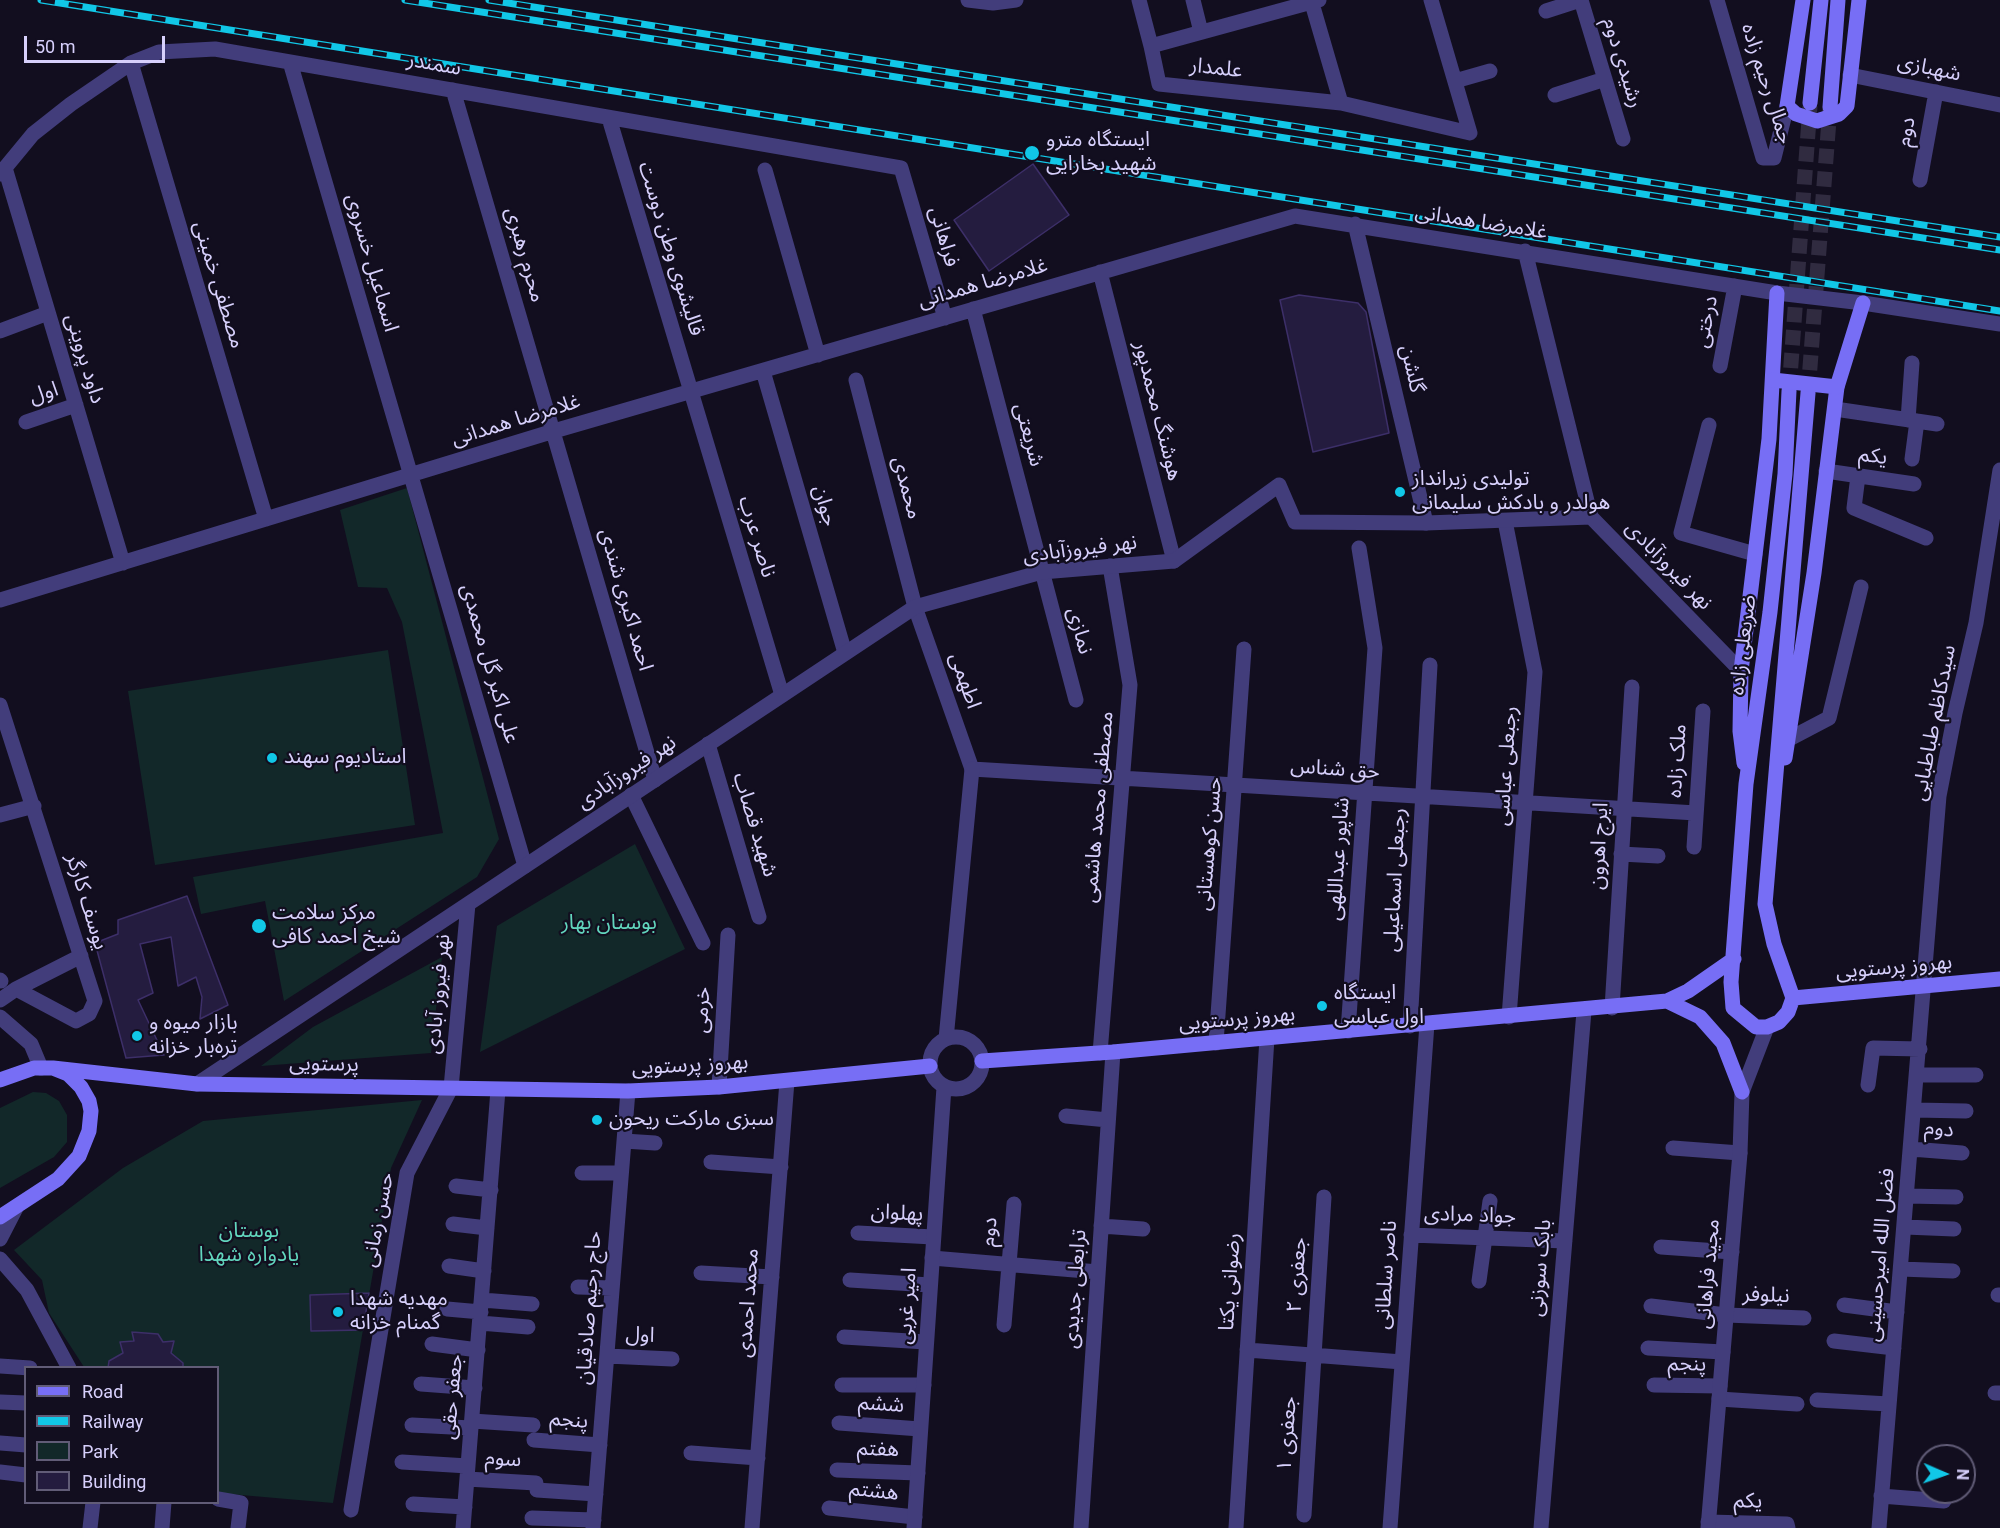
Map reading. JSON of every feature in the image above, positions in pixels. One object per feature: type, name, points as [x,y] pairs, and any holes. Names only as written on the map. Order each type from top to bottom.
[{"type":"main road","points":[[1803,0],[1787,106],[1796,114],[1817,121],[1839,114],[1847,106],[1859,0]]},
{"type":"main road","points":[[1810,103],[1821,0]]},
{"type":"main road","points":[[1830,107],[1838,0]]},
{"type":"main road","points":[[1746,784],[1740,731],[1742,671],[1769,439],[1777,293]]},
{"type":"main road","points":[[1773,807],[1789,739],[1837,387],[1863,303]]},
{"type":"main road","points":[[1773,380],[1837,387]]},
{"type":"main road","name":"ضربعلی زاده","points":[[1767,1027],[1756,1027],[1733,1008],[1731,982],[1746,784],[1770,612],[1784,485],[1789,391]]},
{"type":"main road","name":"ضربعلی زاده","points":[[1793,998],[1774,944],[1765,904],[1808,393]]},
{"type":"main road","name":"بهروز پرستویی","points":[[982,1061],[1584,1011],[1667,1001],[1688,991],[1734,959]]},
{"type":"main road","name":"بهروز پرستویی","points":[[1793,998],[2000,979]]},
{"type":"main road","points":[[1767,1027],[1779,1022],[1788,1012],[1793,998]]},
{"type":"main road","points":[[1667,1001],[1700,1017],[1723,1043],[1742,1092]]},
{"type":"main road","name":"بهروز پرستویی","points":[[451,1088],[628,1091],[719,1087],[930,1066]]},
{"type":"main road","points":[[0,1080],[22,1071],[47,1068],[197,1084]]},
{"type":"main road","points":[[0,1217],[58,1179],[79,1156],[89,1131],[89,1101],[81,1087],[68,1074],[47,1068]]},
{"type":"main road","name":"پرستویی","points":[[197,1084],[451,1088]]},
{"type":"street","points":[[968,0],[993,3],[1016,0]]},
{"type":"street","points":[[1139,0],[1151,46]]},
{"type":"street","points":[[1193,0],[1201,32]]},
{"type":"street","points":[[1431,0],[1455,81],[1490,70]]},
{"type":"street","points":[[1546,11],[1580,0]]},
{"type":"street","name":"رشیدی دوم","points":[[1580,0],[1623,139]]},
{"type":"street","name":"جمال رحیم زاده","points":[[1717,0],[1763,158],[1774,158],[1787,106]]},
{"type":"street","points":[[1314,1],[1341,103]]},
{"type":"street","name":"علمدار","points":[[1314,1],[1151,46],[1159,84],[1341,103],[1470,133],[1455,81]]},
{"type":"street","name":"سمندر","points":[[2,171],[33,134],[71,104],[131,63],[159,52],[191,49],[215,49],[901,168]]},
{"type":"street","name":"اسماعیل خسروی","points":[[290,62],[411,475]]},
{"type":"street","name":"مصطفی خمینی","points":[[131,63],[266,519]]},
{"type":"street","name":"شهبازی","points":[[1850,75],[2000,105]]},
{"type":"street","points":[[1555,95],[1605,79]]},
{"type":"street","name":"محرم رهبری","points":[[453,90],[554,431]]},
{"type":"street","name":"دوم","points":[[1920,180],[1936,92]]},
{"type":"street","name":"قالیشوی وطن دوست","points":[[609,118],[691,392]]},
{"type":"street","name":"فراهانی","points":[[901,168],[945,318]]},
{"type":"street","points":[[765,170],[818,355]]},
{"type":"street","name":"داود پروینی","points":[[2,171],[48,313],[123,563]]},
{"type":"street","name":"غلامرضا همدانی","points":[[0,600],[554,431],[1294,216],[1525,251],[1777,293],[1863,303],[2000,324]]},
{"type":"street","name":"گلشن","points":[[1355,224],[1426,523]]},
{"type":"street","points":[[1174,561],[1279,485],[1294,522],[1426,523],[1591,517],[1525,251]]},
{"type":"street","name":"هوشنگ محمدپور","points":[[1100,272],[1174,561]]},
{"type":"street","name":"درختی","points":[[1720,366],[1735,286]]},
{"type":"street","name":"شریعتی","points":[[973,309],[1042,572]]},
{"type":"street","points":[[0,331],[48,313]]},
{"type":"street","points":[[1911,459],[1912,363]]},
{"type":"street","name":"جوان","points":[[763,371],[845,653]]},
{"type":"street","name":"محمدی","points":[[856,380],[915,607]]},
{"type":"street","name":"ناصر عرب","points":[[691,392],[782,695]]},
{"type":"street","name":"اول","points":[[26,422],[76,405]]},
{"type":"street","points":[[1835,409],[1937,424]]},
{"type":"street","points":[[1709,425],[1682,533],[1755,554]]},
{"type":"street","name":"احمد اکبری شندی","points":[[554,431],[655,780]]},
{"type":"street","name":"سیدکاظم طباطبایی","points":[[1926,985],[1939,796],[1954,714],[1976,623],[2000,470]]},
{"type":"street","name":"یکم","points":[[1826,471],[1914,484]]},
{"type":"street","name":"علی اکبر گل محمدی","points":[[411,475],[525,866]]},
{"type":"street","points":[[1858,476],[1854,508],[1926,538]]},
{"type":"street","name":"نهر فیروزآبادی","points":[[1591,517],[1742,671]]},
{"type":"street","name":"رجبعلی عباسی","points":[[1505,521],[1535,672],[1509,1017]]},
{"type":"street","name":"شاپور عبداللهی","points":[[1348,1031],[1375,648],[1359,548]]},
{"type":"street","name":"نهر فیروزآبادی","points":[[413,940],[915,607],[1042,572],[1174,561]]},
{"type":"street","name":"مصطفی محمد هاشمی","points":[[1106,1052],[1130,685],[1110,566]]},
{"type":"street","name":"نمازی","points":[[1042,572],[1076,700]]},
{"type":"street","points":[[1789,739],[1828,718],[1861,587]]},
{"type":"street","name":"اطهمی","points":[[915,607],[972,769]]},
{"type":"street","name":"حسن کوهستانی","points":[[1216,1043],[1244,649]]},
{"type":"street","name":"رجبعلی اسماعیلی","points":[[1410,1026],[1430,665]]},
{"type":"street","name":"ایرج اهرون","points":[[1612,1008],[1632,687]]},
{"type":"street","name":"یوسف کارگر","points":[[0,705],[95,1001],[89,1014],[76,1021],[16,989]]},
{"type":"street","name":"ملک زاده","points":[[1694,847],[1703,711]]},
{"type":"street","name":"شهید قصاب","points":[[708,744],[759,917]]},
{"type":"street","points":[[946,1039],[972,769]]},
{"type":"street","name":"حق شناس","points":[[972,769],[1696,813]]},
{"type":"street","points":[[632,795],[703,943]]},
{"type":"street","points":[[0,815],[34,806]]},
{"type":"street","points":[[1621,854],[1658,856]]},
{"type":"street","name":"نهر فیروز آبادی","points":[[451,1088],[468,904]]},
{"type":"street","name":"خرمی","points":[[719,1087],[728,935]]},
{"type":"street","name":"نهر فیروز آبادی","points":[[197,1084],[413,940]]},
{"type":"street","points":[[0,1000],[16,989],[81,956]]},
{"type":"street","name":"فضل الله امیرحسینی","points":[[1879,1528],[1926,985]]},
{"type":"street","name":"بابک سوزنی","points":[[1541,1528],[1584,1011]]},
{"type":"street","points":[[0,1017],[31,1044],[47,1068]]},
{"type":"street","name":"ناصر سلطانی","points":[[1390,1528],[1427,1024]]},
{"type":"street","name":"مجید فراهانی","points":[[1708,1525],[1740,1153],[1742,1092],[1767,1027]]},
{"type":"street","points":[[958,1037],[970,1041],[978,1050],[982,1061],[980,1074],[971,1085],[958,1090],[944,1087],[934,1078],[930,1066],[931,1055],[937,1045],[946,1039],[958,1037]]},
{"type":"street","name":"رضوانی یکتا","points":[[1236,1528],[1267,1038]]},
{"type":"street","points":[[1868,1085],[1873,1048],[1920,1048]]},
{"type":"street","name":"ترابعلی جدیدی","points":[[1081,1528],[1108,1120],[1106,1052]]},
{"type":"street","points":[[1918,1075],[1976,1075]]},
{"type":"street","name":"محمد احمدی","points":[[752,1528],[787,1081]]},
{"type":"street","name":"امیر غربی","points":[[915,1523],[944,1087]]},
{"type":"street","name":"حسن زمانی","points":[[351,1510],[406,1173],[451,1088]]},
{"type":"street","name":"جعفر حقی","points":[[463,1528],[498,1090]]},
{"type":"street","name":"حاج رحیم صادقیان","points":[[594,1524],[628,1091]]},
{"type":"street","points":[[1915,1110],[1966,1111]]},
{"type":"street","points":[[1066,1116],[1108,1120]]},
{"type":"street","points":[[624,1141],[655,1143]]},
{"type":"street","points":[[1672,1148],[1740,1153]]},
{"type":"street","name":"دوم","points":[[1911,1149],[1962,1153]]},
{"type":"street","points":[[711,1162],[780,1167]]},
{"type":"street","points":[[582,1173],[621,1173]]},
{"type":"street","points":[[456,1186],[490,1190]]},
{"type":"street","points":[[1907,1196],[1956,1197]]},
{"type":"street","name":"جعفری ۲","points":[[1314,1355],[1324,1197]]},
{"type":"street","points":[[1479,1281],[1490,1201]]},
{"type":"street","name":"دوم","points":[[1009,1264],[1014,1204]]},
{"type":"street","points":[[0,1239],[16,1208]]},
{"type":"street","points":[[453,1224],[487,1228]]},
{"type":"street","points":[[1101,1226],[1143,1229]]},
{"type":"street","points":[[1905,1227],[1954,1229]]},
{"type":"street","name":"پهلوان","points":[[858,1233],[933,1237]]},
{"type":"street","name":"جواد مرادی","points":[[1411,1235],[1564,1241]]},
{"type":"street","points":[[1661,1247],[1732,1252]]},
{"type":"street","points":[[932,1258],[1098,1272]]},
{"type":"street","points":[[0,1259],[27,1290],[68,1366]]},
{"type":"street","points":[[1004,1325],[1009,1264]]},
{"type":"street","points":[[448,1266],[484,1271]]},
{"type":"street","points":[[1901,1269],[1953,1270]]},
{"type":"street","points":[[701,1273],[772,1277]]},
{"type":"street","points":[[850,1280],[930,1285]]},
{"type":"street","points":[[578,1287],[612,1288]]},
{"type":"street","points":[[481,1312],[532,1304]]},
{"type":"street","points":[[1844,1305],[1897,1312]]},
{"type":"street","points":[[1651,1306],[1726,1315]]},
{"type":"street","points":[[447,1309],[481,1312],[528,1327]]},
{"type":"street","name":"نیلوفر","points":[[1726,1315],[1804,1318]]},
{"type":"street","points":[[844,1337],[926,1342]]},
{"type":"street","points":[[1834,1341],[1894,1348]]},
{"type":"street","points":[[432,1344],[478,1350]]},
{"type":"street","points":[[1648,1348],[1723,1352]]},
{"type":"street","points":[[1247,1350],[1402,1362]]},
{"type":"street","name":"جعفری ۱","points":[[1304,1515],[1314,1355]]},
{"type":"street","name":"اول","points":[[607,1356],[672,1359]]},
{"type":"street","points":[[0,1366],[24,1368]]},
{"type":"street","points":[[421,1384],[475,1388]]},
{"type":"street","points":[[842,1384],[924,1385]]},
{"type":"street","name":"پنجم","points":[[1654,1385],[1797,1404]]},
{"type":"street","points":[[1817,1400],[1889,1404]]},
{"type":"street","points":[[0,1402],[24,1403]]},
{"type":"street","name":"ششم","points":[[839,1423],[921,1429]]},
{"type":"street","name":"پنجم","points":[[412,1425],[472,1424],[533,1432],[600,1445]]},
{"type":"street","points":[[0,1443],[24,1445]]},
{"type":"street","points":[[691,1453],[758,1458]]},
{"type":"street","name":"سوم","points":[[402,1462],[596,1494]]},
{"type":"street","name":"هفتم","points":[[837,1470],[918,1473]]},
{"type":"street","points":[[0,1472],[24,1475]]},
{"type":"street","points":[[1881,1496],[1916,1499]]},
{"type":"street","points":[[219,1499],[241,1503],[238,1528]]},
{"type":"street","points":[[90,1528],[93,1504]]},
{"type":"street","points":[[162,1528],[164,1504]]},
{"type":"street","points":[[413,1504],[465,1507]]},
{"type":"street","name":"هشتم","points":[[829,1508],[915,1523]]},
{"type":"street","points":[[532,1518],[594,1524]]},
{"type":"street","name":"یکم","points":[[1708,1525],[1788,1526]]},
{"type":"green space","points":[[407,488],[499,839],[477,877],[284,1001],[265,901],[201,914],[193,877],[443,833],[402,622],[387,588],[358,587],[340,510]]},
{"type":"green space","name":"استادیوم سهند","points":[[388,650],[415,825],[155,865],[128,691]]},
{"type":"green space","name":"بوستان بهار","points":[[635,844],[685,949],[480,1052],[497,926]]},
{"type":"green space","points":[[442,957],[431,1053],[261,1066],[313,1027]]},
{"type":"green space","points":[[33,1092],[46,1093],[59,1101],[67,1115],[67,1142],[54,1157],[0,1188],[0,1108]]},
{"type":"green space","name":"بوستان یادواره شهدا","points":[[422,1100],[391,1168],[333,1503],[219,1493],[219,1366],[83,1366],[49,1313],[42,1280],[14,1250],[123,1168],[203,1121]]},
{"type":"building","points":[[1033,164],[1069,215],[989,271],[954,220]]},
{"type":"building","points":[[1299,295],[1358,303],[1366,312],[1389,433],[1313,452],[1280,300]]},
{"type":"building","points":[[187,896],[228,1005],[200,1019],[202,997],[196,977],[178,986],[171,937],[140,944],[153,993],[138,1000],[164,1055],[126,1058],[95,943],[118,934],[118,920]]},
{"type":"building","name":"مهدیه شهدا گمنام خزانه","points":[[369,1293],[363,1330],[311,1331],[310,1295]]},
{"type":"building","points":[[132,1332],[158,1334],[163,1342],[174,1341],[171,1353],[183,1363],[183,1366],[108,1366],[109,1361],[123,1353],[120,1342],[134,1341]]},
{"type":"tunnel","points":[[1789,391],[1810,106]]},
{"type":"tunnel","points":[[1808,393],[1830,107]]},
{"type":"railway","points":[[41,0],[2000,311]]},
{"type":"railway","points":[[405,0],[2000,250]]},
{"type":"railway","points":[[489,0],[2000,237]]},
{"type":"place","name":"ایستگاه مترو شهید بخارایی","points":[[1032,153]]},
{"type":"place","name":"تولیدی زیرانداز هولدر و بادکش سلیمانی","points":[[1400,492]]},
{"type":"place","name":"استادیوم سهند","points":[[272,758]]},
{"type":"place","name":"مرکز سلامت شیخ احمد کافی","points":[[259,926]]},
{"type":"place","name":"ایستگاه اول عباسی","points":[[1322,1006]]},
{"type":"place","name":"بازار میوه و تره‌بار خزانه","points":[[137,1036]]},
{"type":"place","name":"سبزی مارکت ریحون","points":[[597,1120]]},
{"type":"place","name":"مهدیه شهدا گمنام خزانه","points":[[338,1312]]}]
